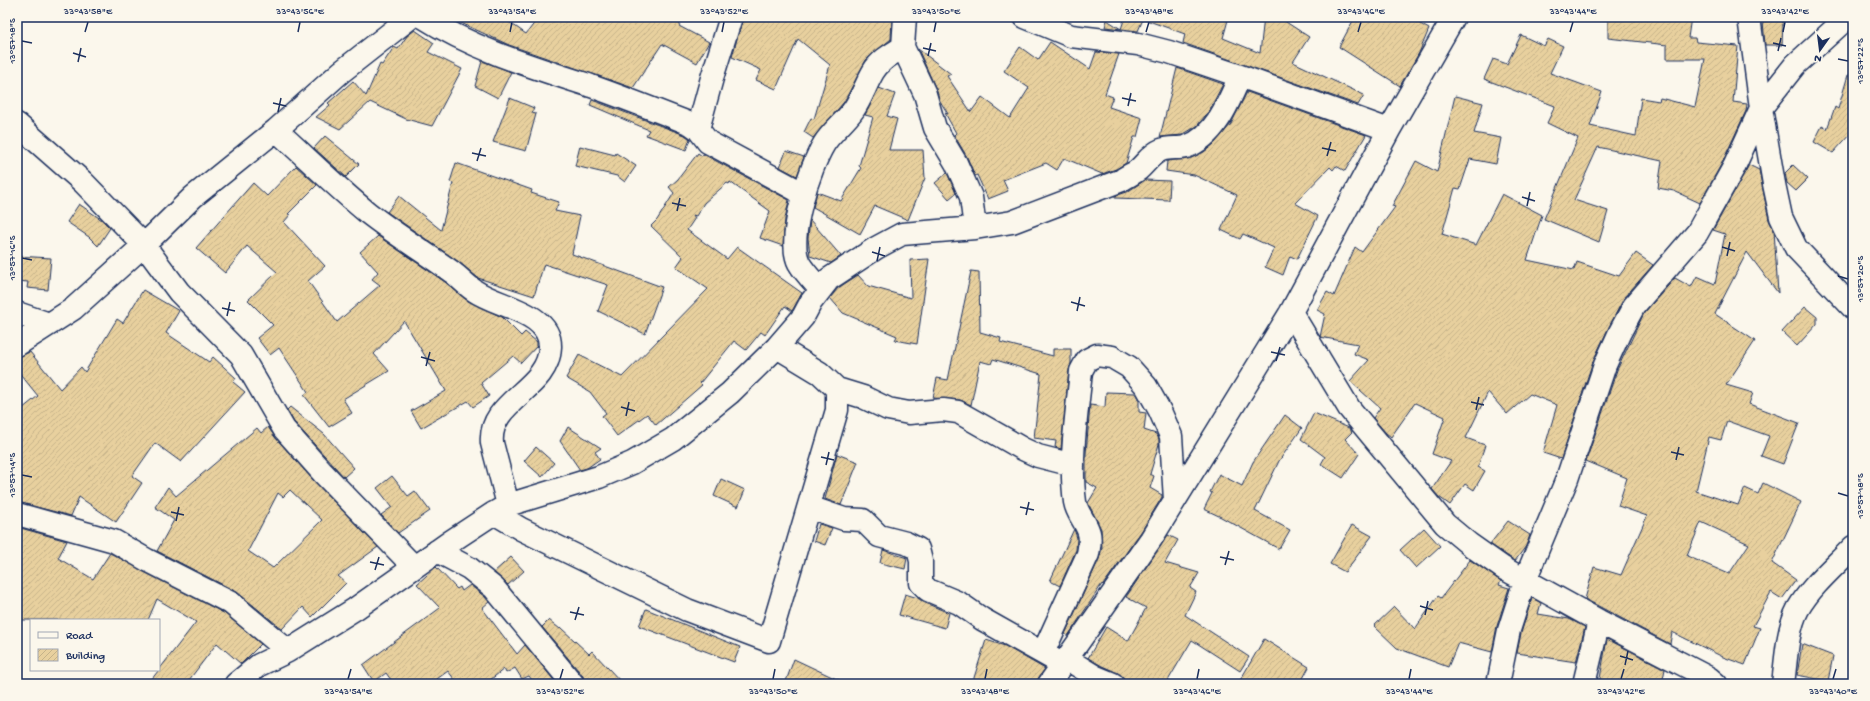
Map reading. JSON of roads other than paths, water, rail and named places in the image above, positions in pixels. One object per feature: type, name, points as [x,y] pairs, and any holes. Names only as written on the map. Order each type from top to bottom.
[{"type":"street","points":[[17,345],[84,300],[144,245],[193,197],[276,130],[341,72],[411,17]]},
{"type":"street","points":[[423,17],[442,29],[501,56],[638,103],[691,124],[698,129],[708,142],[804,194]]},
{"type":"street","points":[[698,129],[731,17]]},
{"type":"street","points":[[905,17],[903,47],[925,94],[935,128],[956,163],[971,197],[975,228]]},
{"type":"street","points":[[1025,17],[1071,36],[1138,44],[1169,52],[1389,130]]},
{"type":"street","points":[[1048,684],[1151,539],[1291,312],[1389,130],[1454,17]]},
{"type":"street","points":[[1749,17],[1761,108],[1774,184],[1782,217],[1796,248],[1853,308]]},
{"type":"street","points":[[1498,684],[1510,630],[1525,580],[1567,479],[1605,365],[1620,332],[1634,306],[1697,233],[1730,174],[1761,108],[1794,65],[1848,17]]},
{"type":"street","points":[[820,289],[799,262],[795,246],[796,226],[804,194],[824,145],[862,97],[873,71],[887,56],[903,47]]},
{"type":"street","points":[[236,684],[259,665],[288,651],[355,609],[437,551],[501,509],[599,477],[632,463],[673,439],[730,393],[777,346],[803,317],[820,289],[829,279],[849,264],[902,234],[975,228],[1012,222],[1122,180],[1138,170],[1151,156],[1162,150],[1184,147],[1195,143],[1214,126],[1227,107],[1240,76]]},
{"type":"street","points":[[17,124],[83,182],[144,245],[179,292],[241,356],[284,428],[323,473],[414,567]]},
{"type":"street","points":[[276,130],[368,212],[406,242],[453,273],[475,291],[492,301],[516,310],[536,320],[548,332],[550,346],[548,361],[542,373],[502,411],[495,422],[491,433],[501,509],[521,529],[687,610],[769,641],[837,410],[837,389]]},
{"type":"street","points":[[1291,312],[1349,408],[1421,497],[1445,524],[1469,544],[1525,580],[1599,621],[1709,678],[1716,684]]},
{"type":"street","points":[[17,313],[49,324]]},
{"type":"street","points":[[777,346],[820,373],[837,389],[863,397],[888,409],[909,413],[943,410],[958,412],[1033,454],[1073,465]]},
{"type":"street","points":[[1043,653],[1088,554],[1090,541],[1089,532],[1075,503],[1073,465],[1081,371],[1087,360],[1097,355],[1112,357],[1128,367],[1146,386],[1160,411],[1171,436],[1175,500]]},
{"type":"street","points":[[809,507],[844,520],[863,520],[879,536],[906,543],[918,549],[921,561],[921,583],[928,590],[959,603],[982,619],[1043,653],[1113,684]]},
{"type":"street","points":[[17,514],[114,541],[164,569],[232,603],[288,651]]},
{"type":"street","points":[[1783,684],[1789,638],[1798,610],[1813,588],[1853,547]]},
{"type":"street","points":[[437,551],[469,568],[494,588],[573,684]]},
{"type":"street","points":[[1584,684],[1599,621]]}]
